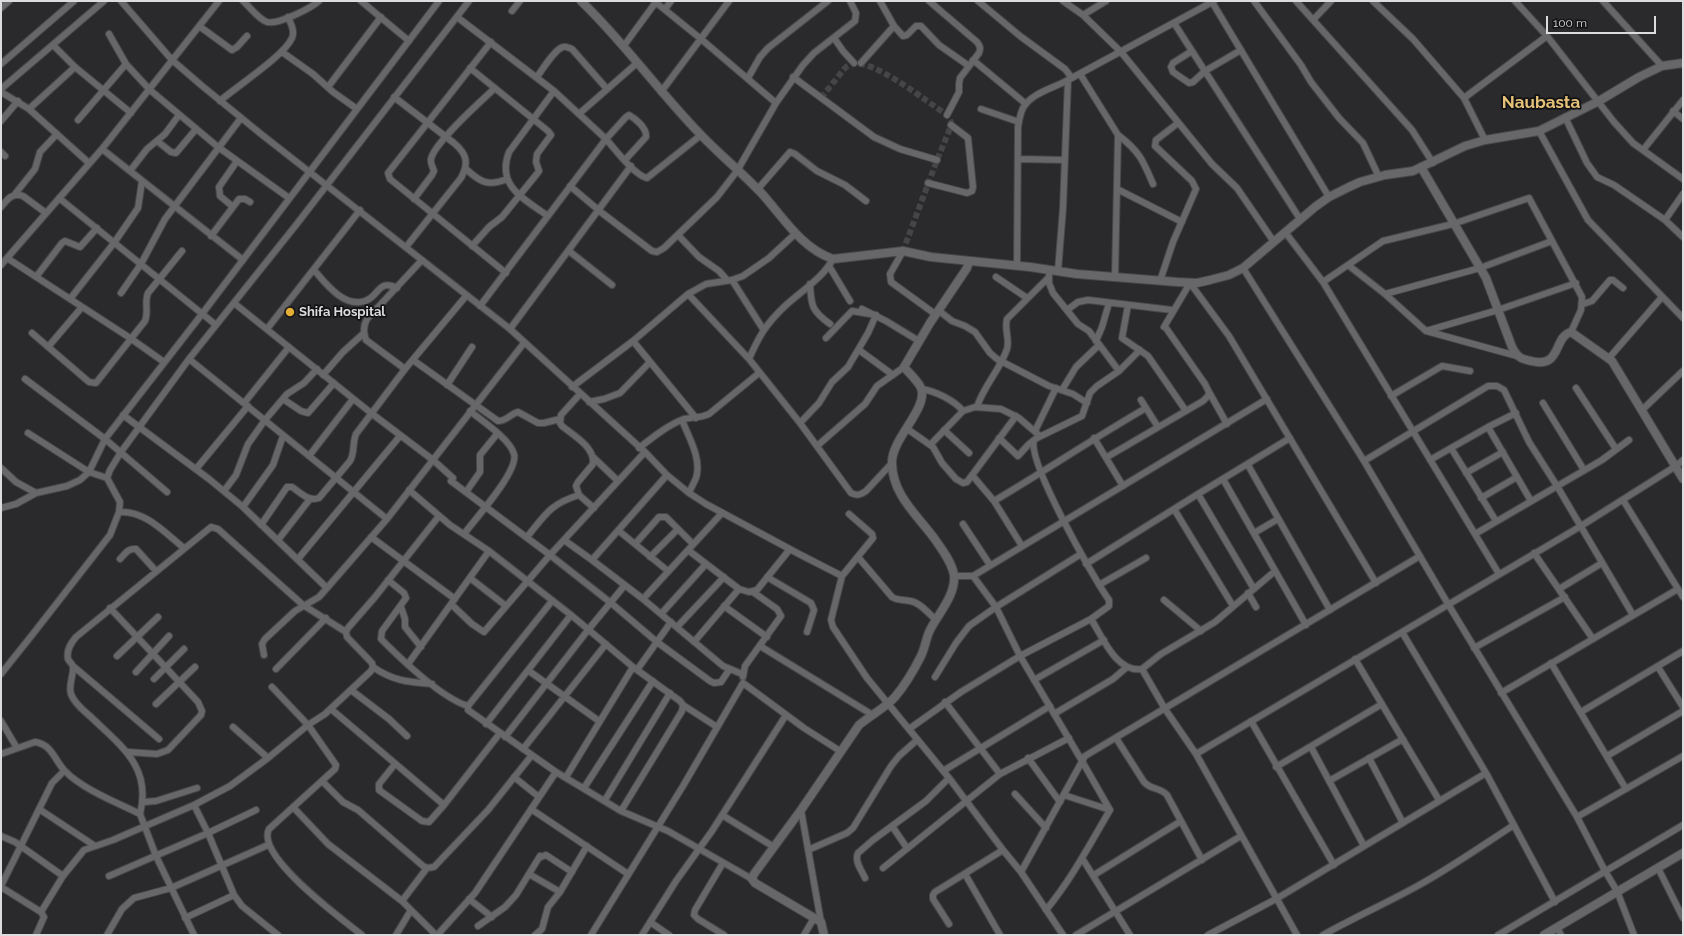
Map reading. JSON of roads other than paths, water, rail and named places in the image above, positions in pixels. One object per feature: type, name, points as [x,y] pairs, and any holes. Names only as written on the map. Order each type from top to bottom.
[{"type":"street","points":[[1,8],[9,1]]},
{"type":"street","points":[[1,64],[74,1]]},
{"type":"street","points":[[89,163],[29,109],[1,91],[104,1]]},
{"type":"street","points":[[121,1],[172,60],[241,118],[510,329],[645,452],[667,475],[689,493],[722,513],[842,576]]},
{"type":"street","points":[[1,264],[46,214],[150,90],[218,1]]},
{"type":"street","points":[[243,1],[263,20],[269,23],[288,18],[315,2]]},
{"type":"street","points":[[361,1],[409,41]]},
{"type":"street","points":[[1,508],[16,504],[36,493],[67,486],[80,480],[89,472],[105,439],[202,314],[288,198],[439,1]]},
{"type":"street","points":[[107,478],[110,470],[138,427],[189,359],[327,185],[469,1]]},
{"type":"street","points":[[512,12],[520,1]]},
{"type":"street","points":[[581,1],[661,92],[701,135],[757,190],[795,234],[831,263],[850,301]]},
{"type":"street","points":[[664,9],[671,1]]},
{"type":"street","points":[[661,92],[729,1]]},
{"type":"street","points":[[748,78],[757,62],[768,48],[828,1]]},
{"type":"street","points":[[570,186],[598,210],[652,251],[657,252],[664,248],[717,197],[737,171],[776,103],[793,77],[814,53],[855,21],[856,13],[850,1]]},
{"type":"street","points":[[880,1],[894,26],[903,36],[907,35],[916,26],[921,26],[939,45],[968,66]]},
{"type":"street","points":[[929,1],[980,45],[979,53],[960,78],[959,92],[947,114]]},
{"type":"street","points":[[978,1],[1020,36],[1065,69],[1070,79],[1058,271]]},
{"type":"street","points":[[1063,1],[1083,15],[1121,52],[1212,164],[1237,188],[1274,242]]},
{"type":"street","points":[[1083,15],[1106,1]]},
{"type":"street","points":[[1017,266],[1019,122],[1023,108],[1040,94],[1121,52],[1213,1],[1329,197]]},
{"type":"street","points":[[1254,1],[1301,65],[1311,82],[1339,118],[1363,143],[1379,177]]},
{"type":"street","points":[[1296,1],[1412,130],[1433,163]]},
{"type":"street","points":[[1373,1],[1413,39],[1464,98],[1485,140]]},
{"type":"street","points":[[1515,1],[1547,36],[1628,138],[1683,179]]},
{"type":"street","points":[[1603,1],[1662,66]]},
{"type":"street","points":[[623,47],[655,2],[702,39],[776,103]]},
{"type":"street","points":[[1313,20],[1329,2]]},
{"type":"street","points":[[457,17],[537,77],[580,113],[643,177],[651,177],[701,135]]},
{"type":"street","points":[[220,101],[282,52],[292,38],[292,25],[288,18]]},
{"type":"street","points":[[328,87],[381,18]]},
{"type":"street","points":[[1174,23],[1300,219]]},
{"type":"street","points":[[199,26],[232,50],[237,47],[247,36]]},
{"type":"street","points":[[862,63],[894,26]]},
{"type":"street","points":[[109,34],[126,64],[150,90],[218,147],[288,198]]},
{"type":"street","points":[[1464,98],[1547,36]]},
{"type":"street","points":[[834,38],[854,63]]},
{"type":"street","points":[[491,42],[388,173],[390,180],[506,273]]},
{"type":"street","points":[[53,45],[75,67],[131,113]]},
{"type":"street","points":[[537,77],[557,51],[561,47],[566,47],[572,49],[607,89]]},
{"type":"street","points":[[1192,51],[1171,65],[1173,72],[1189,83],[1193,82],[1205,71],[1241,50]]},
{"type":"street","points":[[282,52],[313,74],[357,109]]},
{"type":"street","points":[[973,60],[1026,104]]},
{"type":"street","points":[[580,113],[637,63]]},
{"type":"street","points":[[977,407],[981,396],[996,373],[1008,346],[1005,327],[1008,319],[1049,274],[1058,271],[1190,283],[1229,275],[1243,268],[1300,219],[1329,197],[1360,182],[1413,171],[1433,163],[1465,146],[1485,140],[1539,131],[1662,66],[1683,63]]},
{"type":"street","points":[[78,120],[126,64]]},
{"type":"street","points":[[29,109],[75,67]]},
{"type":"street","points":[[470,68],[533,118],[551,135],[537,154],[536,162],[538,171],[502,218],[485,230],[472,246]]},
{"type":"street","points":[[1080,74],[1118,135],[1131,145],[1139,155],[1154,184]]},
{"type":"street","points":[[793,77],[874,137],[900,149],[937,160]]},
{"type":"street","points":[[414,199],[432,175],[434,171],[431,164],[431,158],[446,136],[495,88]]},
{"type":"street","points":[[548,216],[520,196],[512,188],[505,171],[509,152],[554,91]]},
{"type":"street","points":[[394,97],[446,136],[461,149],[466,158],[466,169],[433,214],[406,247]]},
{"type":"street","points":[[1643,150],[1683,100]]},
{"type":"street","points":[[1,121],[18,101]]},
{"type":"street","points":[[981,109],[1019,122]]},
{"type":"street","points":[[1673,111],[1683,119]]},
{"type":"street","points":[[130,171],[147,149],[165,134],[179,115]]},
{"type":"street","points":[[480,306],[606,139],[629,115],[635,118],[646,133],[646,137],[625,160]]},
{"type":"street","points":[[1565,117],[1587,163],[1597,177],[1614,186],[1665,220],[1683,237]]},
{"type":"street","points":[[121,293],[141,264],[174,206],[241,118]]},
{"type":"street","points":[[1160,281],[1173,242],[1194,195],[1196,186],[1192,180],[1157,149],[1154,144],[1156,140],[1178,123]]},
{"type":"street","points":[[928,183],[967,193],[972,190],[973,187],[968,138],[951,126]]},
{"type":"street","points":[[157,141],[171,152],[176,153],[196,129]]},
{"type":"street","points":[[1539,131],[1588,220],[1683,318]]},
{"type":"street","points":[[1,207],[10,197],[15,194],[35,169],[40,152],[57,134]]},
{"type":"street","points":[[1115,277],[1118,135]]},
{"type":"street","points":[[102,148],[243,260]]},
{"type":"street","points":[[757,190],[787,154],[792,153],[809,166],[840,182],[866,201]]},
{"type":"street","points":[[1018,159],[1065,160]]},
{"type":"street","points":[[232,206],[220,196],[219,187],[237,161]]},
{"type":"street","points":[[510,329],[631,166]]},
{"type":"street","points":[[1421,168],[1486,278],[1512,347],[1517,356]]},
{"type":"street","points":[[466,169],[476,178],[484,182],[498,182],[507,179]]},
{"type":"street","points":[[70,299],[114,243],[138,208],[142,181]]},
{"type":"street","points":[[1117,189],[1182,222]]},
{"type":"street","points":[[15,194],[23,196],[46,214]]},
{"type":"street","points":[[1665,220],[1683,194]]},
{"type":"street","points":[[59,198],[216,325]]},
{"type":"street","points":[[1323,282],[1383,241],[1453,224],[1529,198],[1576,283],[1582,297],[1583,304],[1572,332]]},
{"type":"street","points":[[211,236],[232,206],[239,199],[245,199],[250,202]]},
{"type":"street","points":[[267,329],[360,210]]},
{"type":"street","points":[[36,277],[62,243],[65,241],[80,247],[97,228]]},
{"type":"street","points":[[1285,232],[1323,282],[1499,574]]},
{"type":"street","points":[[572,387],[633,341],[688,294],[706,284],[743,276],[769,258],[795,234]]},
{"type":"street","points":[[678,235],[699,258],[719,271],[729,280],[763,329]]},
{"type":"street","points":[[1385,294],[1480,268],[1552,241]]},
{"type":"street","points":[[32,333],[89,382],[94,384],[96,383],[130,338],[145,321],[148,311],[146,298],[148,292],[182,251]]},
{"type":"street","points":[[569,251],[612,285]]},
{"type":"street","points":[[749,359],[763,329],[831,263],[903,251],[931,258],[1017,266],[1049,274]]},
{"type":"street","points":[[903,251],[890,274],[891,282],[936,312],[975,332],[990,353],[1001,361],[1059,389],[1073,394],[1087,403]]},
{"type":"street","points":[[7,258],[130,338],[164,362]]},
{"type":"street","points":[[406,369],[366,340],[364,323],[422,260]]},
{"type":"street","points":[[817,446],[865,404],[876,386],[904,367],[936,312],[967,268],[969,261]]},
{"type":"street","points":[[1348,265],[1385,294],[1426,331],[1517,356],[1539,364],[1546,362],[1552,357],[1566,334],[1572,332]]},
{"type":"street","points":[[1243,268],[1364,461],[1474,648],[1577,817],[1617,891],[1634,935]]},
{"type":"street","points":[[314,270],[329,287],[338,294],[353,301],[366,301],[372,298],[378,289],[384,286],[391,285],[397,288]]},
{"type":"street","points":[[1049,274],[1053,292],[1078,324],[1089,331],[1119,371]]},
{"type":"street","points":[[996,277],[1027,298]]},
{"type":"street","points":[[1583,304],[1592,301],[1610,280],[1613,280],[1623,288]]},
{"type":"street","points":[[1190,283],[1165,327],[1205,384],[1227,423]]},
{"type":"street","points":[[1190,283],[1229,336],[1376,583]]},
{"type":"street","points":[[1426,331],[1498,310],[1576,283]]},
{"type":"street","points":[[810,284],[813,308],[830,324]]},
{"type":"street","points":[[688,294],[749,359],[800,423],[831,468],[851,493],[861,495],[892,463]]},
{"type":"street","points":[[261,525],[287,487],[292,487],[310,499],[314,500],[318,498],[353,456],[356,434],[413,360],[466,296]]},
{"type":"street","points":[[1609,358],[1662,297]]},
{"type":"street","points":[[1067,310],[1084,300],[1172,310]]},
{"type":"street","points":[[234,303],[371,414],[433,460],[466,492],[550,554],[657,642],[714,683],[721,682],[730,670]]},
{"type":"street","points":[[1035,431],[1059,389],[1076,367],[1098,343],[1109,303]]},
{"type":"street","points":[[1128,305],[1122,338],[1140,350],[1151,360],[1186,411]]},
{"type":"street","points":[[48,347],[82,307]]},
{"type":"street","points":[[862,309],[876,315],[919,341]]},
{"type":"street","points":[[826,338],[852,311],[876,315]]},
{"type":"street","points":[[800,423],[819,403],[832,382],[848,367],[859,350],[876,315]]},
{"type":"street","points":[[1572,332],[1609,358],[1683,479]]},
{"type":"street","points":[[324,375],[343,352],[364,333]]},
{"type":"street","points":[[633,341],[696,418]]},
{"type":"street","points":[[264,656],[262,644],[265,639],[303,606],[320,597],[328,588],[386,519],[524,343]]},
{"type":"street","points":[[196,469],[289,347]]},
{"type":"street","points":[[447,385],[472,347]]},
{"type":"street","points":[[859,350],[893,375]]},
{"type":"street","points":[[999,438],[1018,456],[1029,444],[1040,436],[1082,416],[1090,393],[1097,386],[1119,371],[1140,350]]},
{"type":"street","points":[[189,359],[355,492],[386,519]]},
{"type":"street","points":[[413,360],[498,421],[507,419],[514,413],[518,412],[538,423],[560,419],[580,394]]},
{"type":"street","points":[[589,402],[604,399],[620,393],[650,362]]},
{"type":"street","points":[[1391,396],[1442,366],[1470,371]]},
{"type":"street","points":[[904,367],[921,389],[935,392],[958,406],[963,411]]},
{"type":"street","points":[[224,491],[236,475],[248,444],[265,420],[287,394],[304,383],[317,369]]},
{"type":"street","points":[[1642,410],[1683,371]]},
{"type":"street","points":[[639,448],[659,433],[682,420],[702,417],[709,414],[759,373]]},
{"type":"street","points":[[25,379],[105,439],[167,492]]},
{"type":"street","points":[[283,398],[301,411],[308,413],[334,383]]},
{"type":"street","points":[[1364,461],[1488,386],[1497,386],[1504,390],[1529,442],[1557,486],[1633,615]]},
{"type":"street","points":[[1576,388],[1616,450]]},
{"type":"street","points":[[752,879],[754,874],[801,810],[859,725],[871,714],[888,704],[897,694],[920,657],[930,631],[948,598],[954,576],[951,566],[934,539],[899,494],[892,463],[893,451],[915,415],[920,403],[921,389]]},
{"type":"street","points":[[1107,457],[1203,401],[1208,396],[1209,392]]},
{"type":"street","points":[[309,456],[353,399]]},
{"type":"street","points":[[954,576],[973,576],[1267,399]]},
{"type":"street","points":[[1141,400],[1158,427]]},
{"type":"street","points":[[1543,403],[1584,470]]},
{"type":"street","points":[[930,445],[963,411],[977,407],[995,408],[1016,416],[1040,436]]},
{"type":"street","points":[[994,501],[1042,473],[1094,438],[1146,408]]},
{"type":"street","points":[[464,534],[506,481],[515,464],[514,454],[509,445],[470,411]]},
{"type":"street","points":[[1430,460],[1516,413]]},
{"type":"street","points":[[123,415],[224,491],[328,588]]},
{"type":"street","points":[[906,428],[930,445],[958,481],[965,483],[972,476],[1016,416]]},
{"type":"street","points":[[560,419],[562,426],[587,448],[594,458],[618,481]]},
{"type":"street","points":[[682,420],[696,457],[698,467],[696,478],[689,493]]},
{"type":"street","points":[[1488,427],[1532,501]]},
{"type":"street","points":[[944,430],[968,453]]},
{"type":"street","points":[[1,674],[110,535],[119,512],[120,502],[107,478],[89,472],[28,433]]},
{"type":"street","points":[[466,492],[480,472],[480,455],[497,434]]},
{"type":"street","points":[[242,507],[273,465],[284,436]]},
{"type":"street","points":[[298,559],[400,436]]},
{"type":"street","points":[[1094,438],[1107,457],[1123,486]]},
{"type":"street","points":[[1086,564],[1290,438]]},
{"type":"street","points":[[909,730],[945,702],[1020,656],[1091,619],[1109,606],[1109,600],[1086,564],[1063,522],[1042,473],[1033,447],[1034,440]]},
{"type":"street","points":[[1475,534],[1584,470],[1629,440]]},
{"type":"street","points":[[1451,448],[1496,521]]},
{"type":"street","points":[[371,537],[453,601],[472,624],[484,632],[550,554],[645,452]]},
{"type":"street","points":[[1466,473],[1503,452]]},
{"type":"street","points":[[594,458],[591,469],[576,486],[579,495],[594,508]]},
{"type":"street","points":[[1196,754],[1581,526],[1676,466],[1683,460]]},
{"type":"street","points":[[1248,465],[1330,610]]},
{"type":"street","points":[[1,468],[16,482],[36,493]]},
{"type":"street","points":[[592,560],[667,475]]},
{"type":"street","points":[[972,476],[994,501],[1022,546]]},
{"type":"street","points":[[1481,498],[1517,477]]},
{"type":"street","points":[[1223,480],[1306,624]]},
{"type":"street","points":[[409,490],[439,516],[489,551],[571,615],[635,669],[670,693],[683,705],[717,726]]},
{"type":"street","points":[[1198,494],[1251,591],[1256,607]]},
{"type":"street","points":[[527,537],[553,507],[563,500],[579,495]]},
{"type":"street","points":[[278,540],[310,499]]},
{"type":"street","points":[[1623,500],[1683,597]]},
{"type":"street","points":[[1174,509],[1233,606]]},
{"type":"street","points":[[119,512],[136,514],[147,519],[184,548]]},
{"type":"street","points":[[643,599],[722,513]]},
{"type":"street","points":[[849,514],[873,536],[872,540],[842,576],[831,620],[833,627],[867,678],[943,770],[1003,850],[1022,872],[1063,935]]},
{"type":"street","points":[[346,632],[439,516]]},
{"type":"street","points":[[634,544],[659,517],[666,517],[693,544]]},
{"type":"street","points":[[1254,533],[1278,519]]},
{"type":"street","points":[[963,524],[990,565]]},
{"type":"street","points":[[159,739],[73,666],[68,660],[67,653],[70,645],[76,637],[110,608],[207,530],[215,528],[303,606],[326,618],[346,632],[347,636],[372,663],[373,667],[392,678],[408,682],[432,684]]},
{"type":"street","points":[[650,557],[678,529]]},
{"type":"street","points":[[619,531],[668,571]]},
{"type":"street","points":[[564,540],[643,599],[730,670],[742,674]]},
{"type":"street","points":[[120,559],[128,550],[136,549],[156,571]]},
{"type":"street","points":[[753,592],[757,590],[790,549]]},
{"type":"street","points":[[591,935],[656,827],[683,786],[743,683],[742,674],[745,666],[780,620],[780,612],[753,592],[739,589],[688,550]]},
{"type":"street","points":[[408,664],[489,551]]},
{"type":"street","points":[[1534,553],[1593,639]]},
{"type":"street","points":[[935,677],[963,632],[976,620],[1081,554]]},
{"type":"street","points":[[1022,872],[1085,756],[1420,556]]},
{"type":"street","points":[[858,557],[892,597],[897,600],[911,600],[915,602],[936,620]]},
{"type":"street","points":[[1099,585],[1146,558]]},
{"type":"street","points":[[1559,589],[1602,562]]},
{"type":"street","points":[[661,614],[706,564]]},
{"type":"street","points":[[1091,619],[1120,663],[1131,669],[1142,669],[1161,654],[1215,622],[1275,570]]},
{"type":"street","points":[[973,576],[996,607],[1020,656],[1110,810]]},
{"type":"street","points":[[677,628],[724,577]]},
{"type":"street","points":[[767,577],[811,603],[814,610],[807,632]]},
{"type":"street","points":[[470,578],[506,606]]},
{"type":"street","points":[[388,580],[406,595],[406,601],[382,631],[380,639],[451,700],[468,706]]},
{"type":"street","points":[[395,764],[379,784],[379,790],[422,821],[426,823],[429,822],[546,683],[625,585]]},
{"type":"street","points":[[694,642],[739,589]]},
{"type":"street","points":[[1501,693],[1678,589]]},
{"type":"street","points":[[1474,648],[1565,597]]},
{"type":"street","points":[[468,706],[552,600]]},
{"type":"street","points":[[1164,600],[1201,631]]},
{"type":"street","points":[[724,606],[767,637]]},
{"type":"street","points":[[401,607],[405,619],[404,627],[421,646]]},
{"type":"street","points":[[110,608],[202,707],[201,715],[168,750],[157,754],[128,752]]},
{"type":"street","points":[[486,724],[529,671],[571,615]]},
{"type":"street","points":[[117,656],[158,617]]},
{"type":"street","points":[[276,669],[326,618]]},
{"type":"street","points":[[566,777],[600,721],[635,669],[671,622]]},
{"type":"street","points":[[1402,632],[1486,773],[1555,902]]},
{"type":"street","points":[[136,672],[169,636]]},
{"type":"street","points":[[1034,680],[1104,640]]},
{"type":"street","points":[[523,749],[606,644]]},
{"type":"street","points":[[760,646],[871,714]]},
{"type":"street","points":[[154,679],[184,649]]},
{"type":"street","points":[[1581,712],[1683,652]]},
{"type":"street","points":[[1355,659],[1440,800]]},
{"type":"street","points":[[1551,663],[1626,789]]},
{"type":"street","points":[[73,666],[71,694],[75,701],[128,752],[143,783],[144,802],[140,814],[144,826],[156,856],[194,935]]},
{"type":"street","points":[[156,704],[195,667]]},
{"type":"street","points":[[40,912],[64,876],[84,850],[194,805],[230,786],[268,758],[308,724],[331,709],[371,671],[373,667]]},
{"type":"street","points":[[1054,714],[1113,679],[1127,667]]},
{"type":"street","points":[[1658,667],[1683,707]]},
{"type":"street","points":[[1142,669],[1165,709],[1196,754],[1297,935]]},
{"type":"street","points":[[529,671],[600,721]]},
{"type":"street","points":[[584,788],[653,681]]},
{"type":"street","points":[[743,683],[786,715],[840,751]]},
{"type":"street","points":[[272,687],[308,724],[336,765],[335,768],[322,781],[269,829],[266,837],[268,845],[284,867],[310,893],[362,935]]},
{"type":"street","points":[[351,690],[389,719],[407,736]]},
{"type":"street","points":[[605,800],[670,693]]},
{"type":"street","points":[[945,702],[1000,774]]},
{"type":"street","points":[[1276,767],[1382,704]]},
{"type":"street","points":[[621,811],[682,711],[683,705]]},
{"type":"street","points":[[468,706],[470,713],[556,772],[605,800],[621,811],[668,831],[698,850],[752,879],[756,883],[818,920]]},
{"type":"street","points":[[943,770],[1050,706]]},
{"type":"street","points":[[331,709],[444,805]]},
{"type":"street","points":[[1607,756],[1683,711]]},
{"type":"street","points":[[642,935],[676,881],[722,815],[786,715]]},
{"type":"street","points":[[1,721],[17,748]]},
{"type":"street","points":[[1251,721],[1276,767],[1334,865]]},
{"type":"street","points":[[233,727],[268,758]]},
{"type":"street","points":[[883,868],[1000,774],[1028,758],[1069,738]]},
{"type":"street","points":[[1116,738],[1144,782],[1148,786],[1161,789],[1168,795],[1202,860]]},
{"type":"street","points":[[1329,781],[1403,739]]},
{"type":"street","points":[[808,850],[847,833],[853,828],[891,766],[899,756],[917,740]]},
{"type":"street","points":[[1,754],[35,742],[46,746],[53,753],[64,771],[87,787],[140,814]]},
{"type":"street","points":[[1311,747],[1364,846]]},
{"type":"street","points":[[402,901],[427,868],[434,867],[444,858],[488,810],[532,755]]},
{"type":"street","points":[[1577,817],[1683,756]]},
{"type":"street","points":[[1028,758],[1060,802]]},
{"type":"street","points":[[1369,758],[1403,823]]},
{"type":"street","points":[[36,935],[44,920],[44,917],[40,912],[1,886],[52,783],[64,771]]},
{"type":"street","points":[[293,807],[328,844],[402,901],[437,935],[475,893],[556,772]]},
{"type":"street","points":[[1208,935],[1276,899],[1486,773]]},
{"type":"street","points":[[514,777],[539,797]]},
{"type":"street","points":[[865,878],[857,862],[856,856],[873,840],[926,801],[949,778]]},
{"type":"street","points":[[322,781],[342,802],[358,810],[394,842],[427,868]]},
{"type":"street","points":[[144,802],[156,801],[197,788]]},
{"type":"street","points":[[1015,794],[1046,828]]},
{"type":"street","points":[[1064,794],[1110,810]]},
{"type":"street","points":[[194,805],[208,833],[234,895],[242,906],[278,935]]},
{"type":"street","points":[[39,809],[95,846]]},
{"type":"street","points":[[531,809],[628,874]]},
{"type":"street","points":[[108,876],[208,833],[256,810]]},
{"type":"street","points":[[801,810],[818,920],[824,935]]},
{"type":"street","points":[[1046,910],[1056,898],[1082,858],[1110,810]]},
{"type":"street","points":[[722,815],[774,847]]},
{"type":"street","points":[[1094,875],[1181,822]]},
{"type":"street","points":[[1323,935],[1352,918],[1370,912],[1422,884],[1514,825]]},
{"type":"street","points":[[1498,935],[1683,825]]},
{"type":"street","points":[[892,826],[907,848]]},
{"type":"street","points":[[1,836],[20,846],[64,876]]},
{"type":"street","points":[[1076,935],[1241,836]]},
{"type":"street","points":[[107,935],[122,909],[134,898],[171,888],[268,845]]},
{"type":"street","points":[[535,935],[542,929],[548,907],[560,892],[587,846]]},
{"type":"street","points":[[949,924],[934,899],[933,895],[935,892],[1003,850]]},
{"type":"street","points":[[1544,935],[1559,931],[1617,891],[1683,853]]},
{"type":"street","points":[[478,926],[505,907],[516,895],[540,856],[546,855],[572,872]]},
{"type":"street","points":[[1082,858],[1130,935]]},
{"type":"street","points":[[723,863],[694,914],[698,919],[724,935]]},
{"type":"street","points":[[1658,868],[1683,918]]},
{"type":"street","points":[[529,874],[560,892]]},
{"type":"street","points":[[965,874],[1000,935]]},
{"type":"street","points":[[185,918],[234,895]]},
{"type":"street","points":[[469,899],[492,917]]},
{"type":"street","points":[[396,935],[411,910]]},
{"type":"street","points":[[804,935],[818,920]]},
{"type":"street","points":[[650,922],[669,935]]},
{"type":"tunnel","points":[[821,98],[845,68],[849,65],[860,63],[883,72],[906,86],[947,115],[951,122],[949,131],[903,251]]},
{"type":"place","name":"Shifa Hospital","points":[[290,312]]},
{"type":"district","name":"Naubasta","points":[[1541,103]]}]
